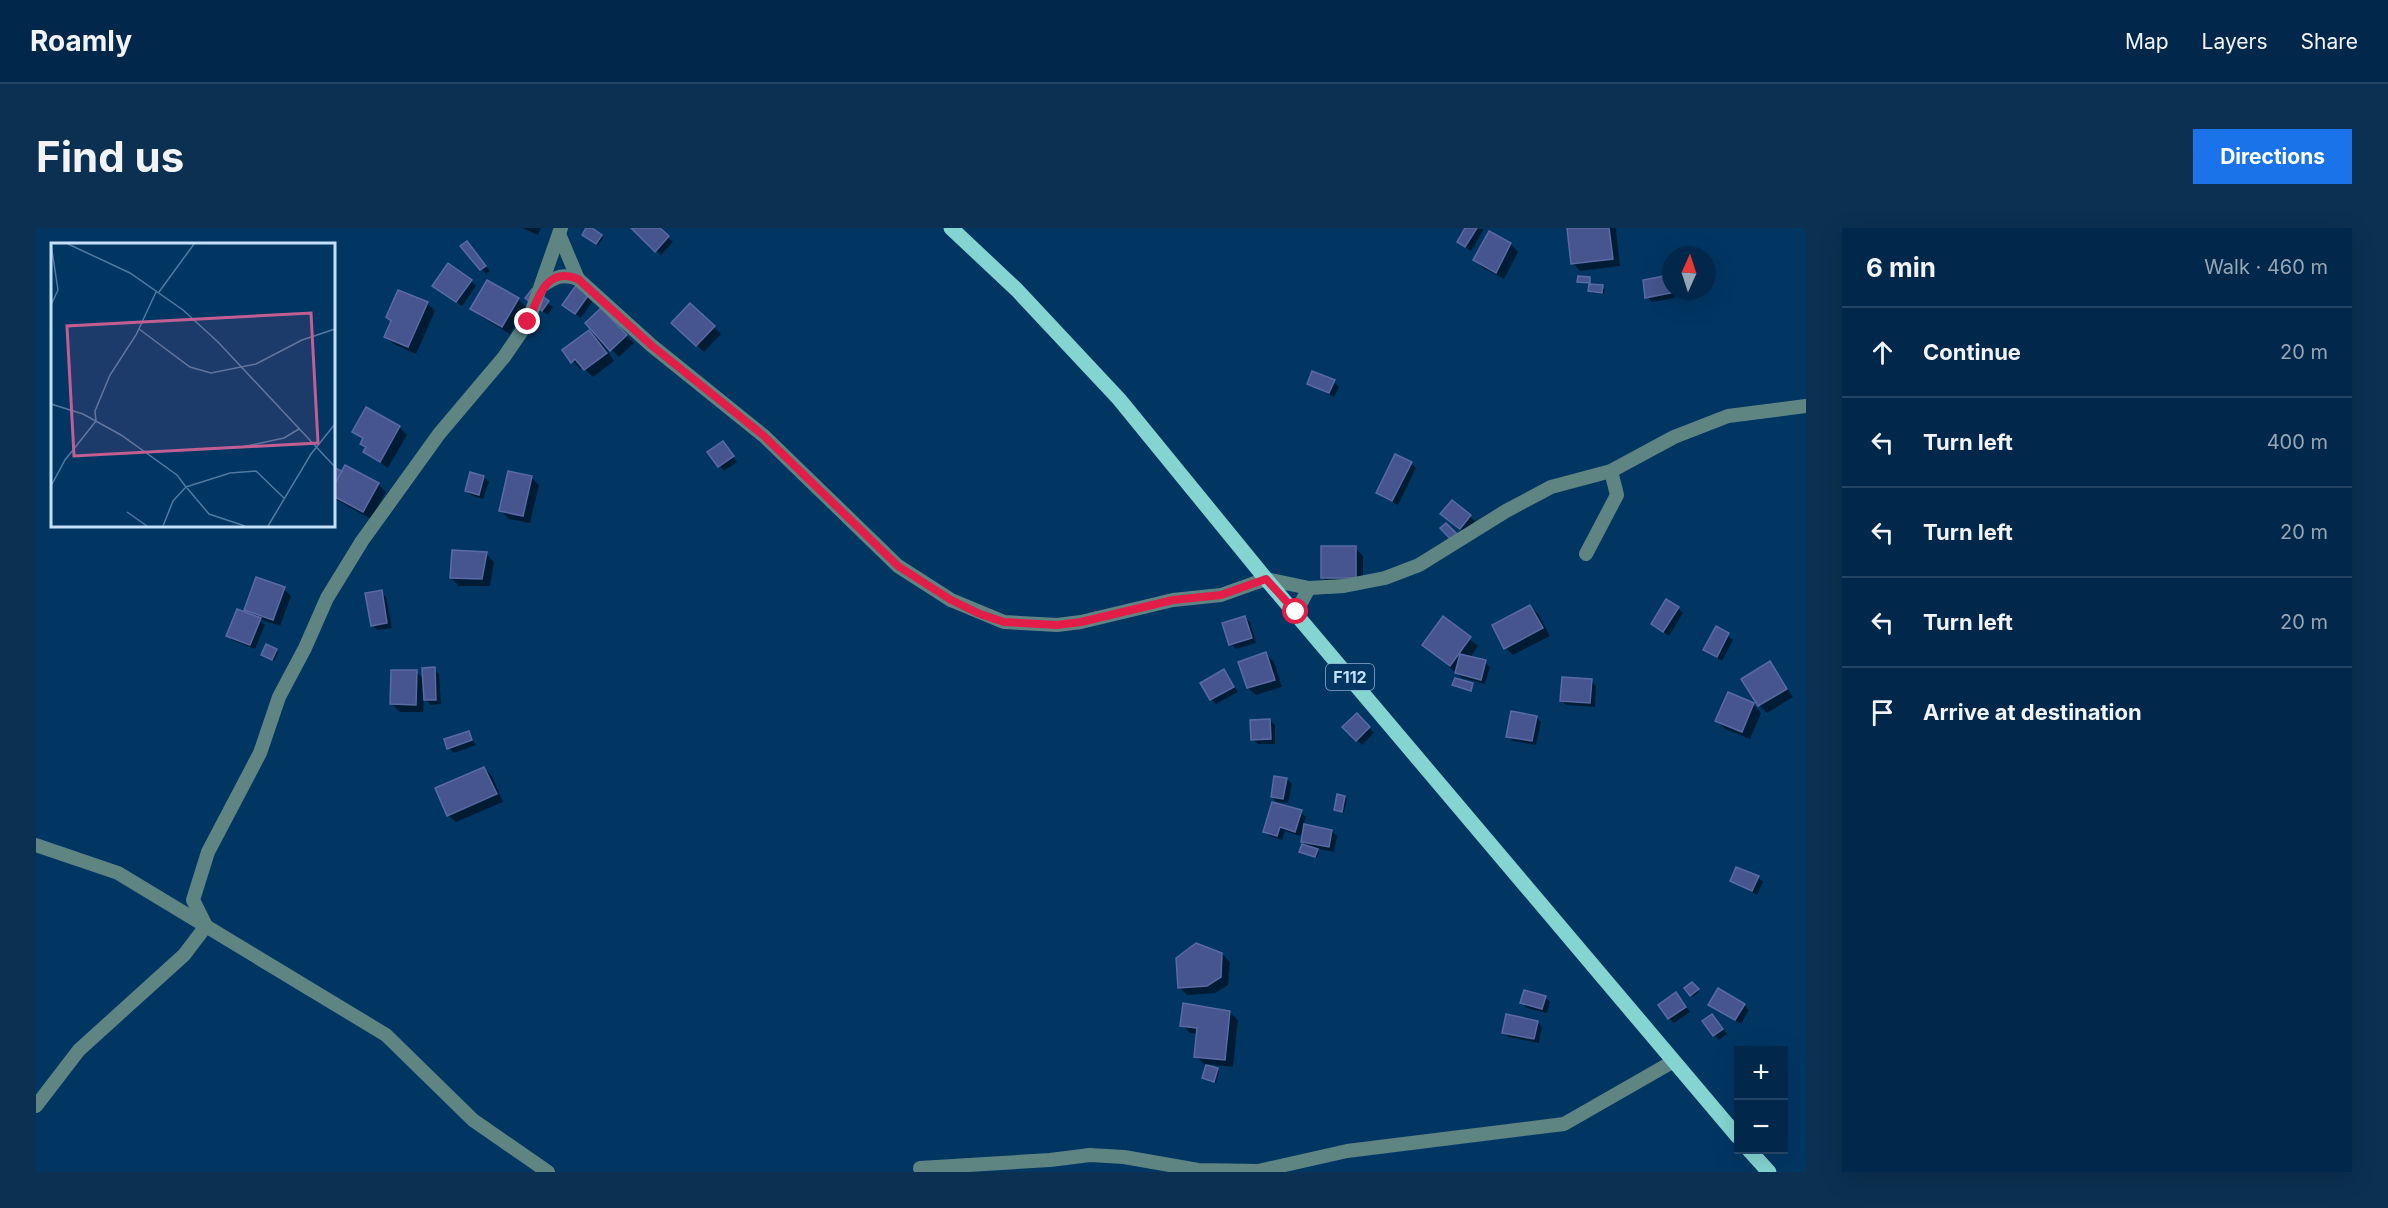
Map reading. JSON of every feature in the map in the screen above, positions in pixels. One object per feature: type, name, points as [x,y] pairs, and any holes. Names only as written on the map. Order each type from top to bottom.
[{"type":"main road","name":"F112","points":[[951,228],[1017,290],[1119,399],[1266,579],[1734,1132]]},
{"type":"main road","points":[[1753,1154],[1768,1172]]},
{"type":"street","points":[[560,231],[578,279]]},
{"type":"street","points":[[206,926],[193,900],[208,852],[260,753],[279,697],[306,648],[327,598],[362,541],[439,434],[504,357],[528,322],[543,285],[560,231]]},
{"type":"street","points":[[543,285],[558,275],[568,275],[578,279],[651,345],[764,436],[898,566],[951,600],[980,614],[1004,622],[1057,625],[1081,622],[1173,600],[1221,595],[1266,579],[1309,588],[1344,586],[1385,578],[1419,565],[1506,511],[1551,487],[1611,471],[1674,437],[1728,416],[1806,406]]},
{"type":"street","points":[[1586,554],[1617,495],[1611,471]]},
{"type":"street","points":[[1296,612],[1309,588]]},
{"type":"street","points":[[36,844],[118,873],[386,1035],[473,1120],[548,1172]]},
{"type":"street","points":[[36,1106],[79,1050],[183,955],[206,926]]},
{"type":"street","points":[[921,1168],[1050,1160],[1090,1155],[1124,1156],[1198,1170],[1258,1171],[1347,1151],[1564,1124],[1674,1061]]},
{"type":"building","points":[[586,228],[592,228],[602,235],[596,244],[582,235]]},
{"type":"building","points":[[631,228],[660,228],[669,236],[655,252]]},
{"type":"building","points":[[1465,228],[1477,228],[1465,247],[1457,242]]},
{"type":"building","points":[[1567,228],[1609,228],[1613,259],[1571,264]]},
{"type":"building","points":[[1489,231],[1511,243],[1496,273],[1473,260]]},
{"type":"building","points":[[467,241],[486,266],[480,270],[460,246]]},
{"type":"building","points":[[448,263],[472,280],[456,302],[432,286]]},
{"type":"building","points":[[1578,276],[1590,277],[1590,283],[1577,282]]},
{"type":"building","points":[[1662,276],[1662,295],[1645,298],[1643,280]]},
{"type":"building","points":[[582,277],[595,286],[575,314],[562,305]]},
{"type":"building","points":[[487,280],[519,298],[502,327],[470,309]]},
{"type":"building","points":[[1589,284],[1603,285],[1602,293],[1588,291]]},
{"type":"building","points":[[532,289],[549,301],[542,311],[525,298]]},
{"type":"building","points":[[398,290],[428,302],[408,347],[384,337],[391,321],[386,317]]},
{"type":"building","points":[[690,303],[715,326],[696,346],[671,323]]},
{"type":"building","points":[[601,308],[627,335],[610,351],[585,323]]},
{"type":"building","points":[[589,330],[607,353],[584,370],[575,359],[571,363],[562,350]]},
{"type":"building","points":[[1312,371],[1335,380],[1329,393],[1307,384]]},
{"type":"building","points":[[366,407],[400,426],[380,462],[363,452],[366,447],[360,444],[363,438],[352,432]]},
{"type":"building","points":[[723,441],[734,456],[718,467],[707,452]]},
{"type":"building","points":[[1395,454],[1412,462],[1392,501],[1376,493]]},
{"type":"building","points":[[345,465],[379,483],[363,512],[334,497],[334,485]]},
{"type":"building","points":[[334,467],[342,471],[334,485]]},
{"type":"building","points":[[508,471],[532,476],[523,516],[499,511]]},
{"type":"building","points":[[470,472],[484,476],[479,495],[465,491]]},
{"type":"building","points":[[1452,500],[1471,515],[1460,529],[1440,514]]},
{"type":"building","points":[[1446,523],[1461,538],[1455,544],[1440,528]]},
{"type":"building","points":[[1321,546],[1356,546],[1356,578],[1321,578]]},
{"type":"building","points":[[452,550],[487,552],[482,579],[450,578]]},
{"type":"building","points":[[256,577],[285,587],[273,620],[244,610]]},
{"type":"building","points":[[382,590],[387,623],[371,626],[365,593]]},
{"type":"building","points":[[1666,599],[1679,607],[1663,632],[1651,624]]},
{"type":"building","points":[[1530,605],[1543,628],[1504,649],[1492,625]]},
{"type":"building","points":[[237,609],[261,618],[250,645],[226,636]]},
{"type":"building","points":[[1245,616],[1252,638],[1229,645],[1222,623]]},
{"type":"building","points":[[1443,616],[1471,637],[1450,666],[1422,645]]},
{"type":"building","points":[[1716,626],[1729,633],[1717,657],[1703,650]]},
{"type":"building","points":[[266,644],[277,649],[272,660],[261,655]]},
{"type":"building","points":[[1266,652],[1275,680],[1247,688],[1238,662]]},
{"type":"building","points":[[1460,654],[1486,660],[1481,680],[1455,673]]},
{"type":"building","points":[[1770,661],[1787,689],[1758,706],[1741,679]]},
{"type":"building","points":[[435,667],[436,700],[424,700],[422,668]]},
{"type":"building","points":[[1224,669],[1234,687],[1210,700],[1200,683]]},
{"type":"building","points":[[391,670],[417,670],[416,705],[390,704]]},
{"type":"building","points":[[1562,677],[1592,679],[1590,703],[1560,701]]},
{"type":"building","points":[[1455,678],[1473,683],[1471,691],[1452,685]]},
{"type":"building","points":[[1728,692],[1754,703],[1742,732],[1715,721]]},
{"type":"building","points":[[1511,711],[1537,716],[1532,741],[1506,737]]},
{"type":"building","points":[[1357,713],[1370,727],[1356,741],[1342,727]]},
{"type":"building","points":[[1270,719],[1271,739],[1251,740],[1250,720]]},
{"type":"building","points":[[469,731],[472,740],[447,749],[444,739]]},
{"type":"building","points":[[484,767],[497,794],[447,816],[435,788]]},
{"type":"building","points":[[1274,776],[1287,778],[1283,799],[1271,797]]},
{"type":"building","points":[[1337,794],[1345,796],[1342,812],[1334,810]]},
{"type":"building","points":[[1272,802],[1302,810],[1295,832],[1280,827],[1277,836],[1263,832]]},
{"type":"building","points":[[1304,824],[1332,830],[1329,847],[1301,842]]},
{"type":"building","points":[[1302,844],[1318,849],[1315,857],[1299,852]]},
{"type":"building","points":[[1736,867],[1759,876],[1752,891],[1730,881]]},
{"type":"building","points":[[1196,943],[1222,953],[1221,977],[1207,986],[1178,988],[1176,958]]},
{"type":"building","points":[[1692,982],[1699,989],[1690,996],[1684,988]]},
{"type":"building","points":[[1718,988],[1745,1004],[1735,1020],[1708,1005]]},
{"type":"building","points":[[1524,990],[1546,996],[1542,1009],[1520,1003]]},
{"type":"building","points":[[1676,992],[1686,1007],[1668,1019],[1658,1005]]},
{"type":"building","points":[[1183,1003],[1230,1011],[1225,1060],[1194,1057],[1197,1028],[1180,1026]]},
{"type":"building","points":[[1506,1014],[1538,1021],[1534,1039],[1502,1033]]},
{"type":"building","points":[[1712,1014],[1723,1029],[1713,1036],[1702,1021]]},
{"type":"building","points":[[1206,1065],[1218,1068],[1214,1082],[1202,1078]]},
{"type":"route","points":[[528,322],[543,285],[558,275],[568,275],[578,279],[651,345],[764,436],[898,566],[951,600],[980,614],[1004,622],[1057,625],[1113,616],[1173,600],[1221,595],[1266,579],[1296,612]]}]
